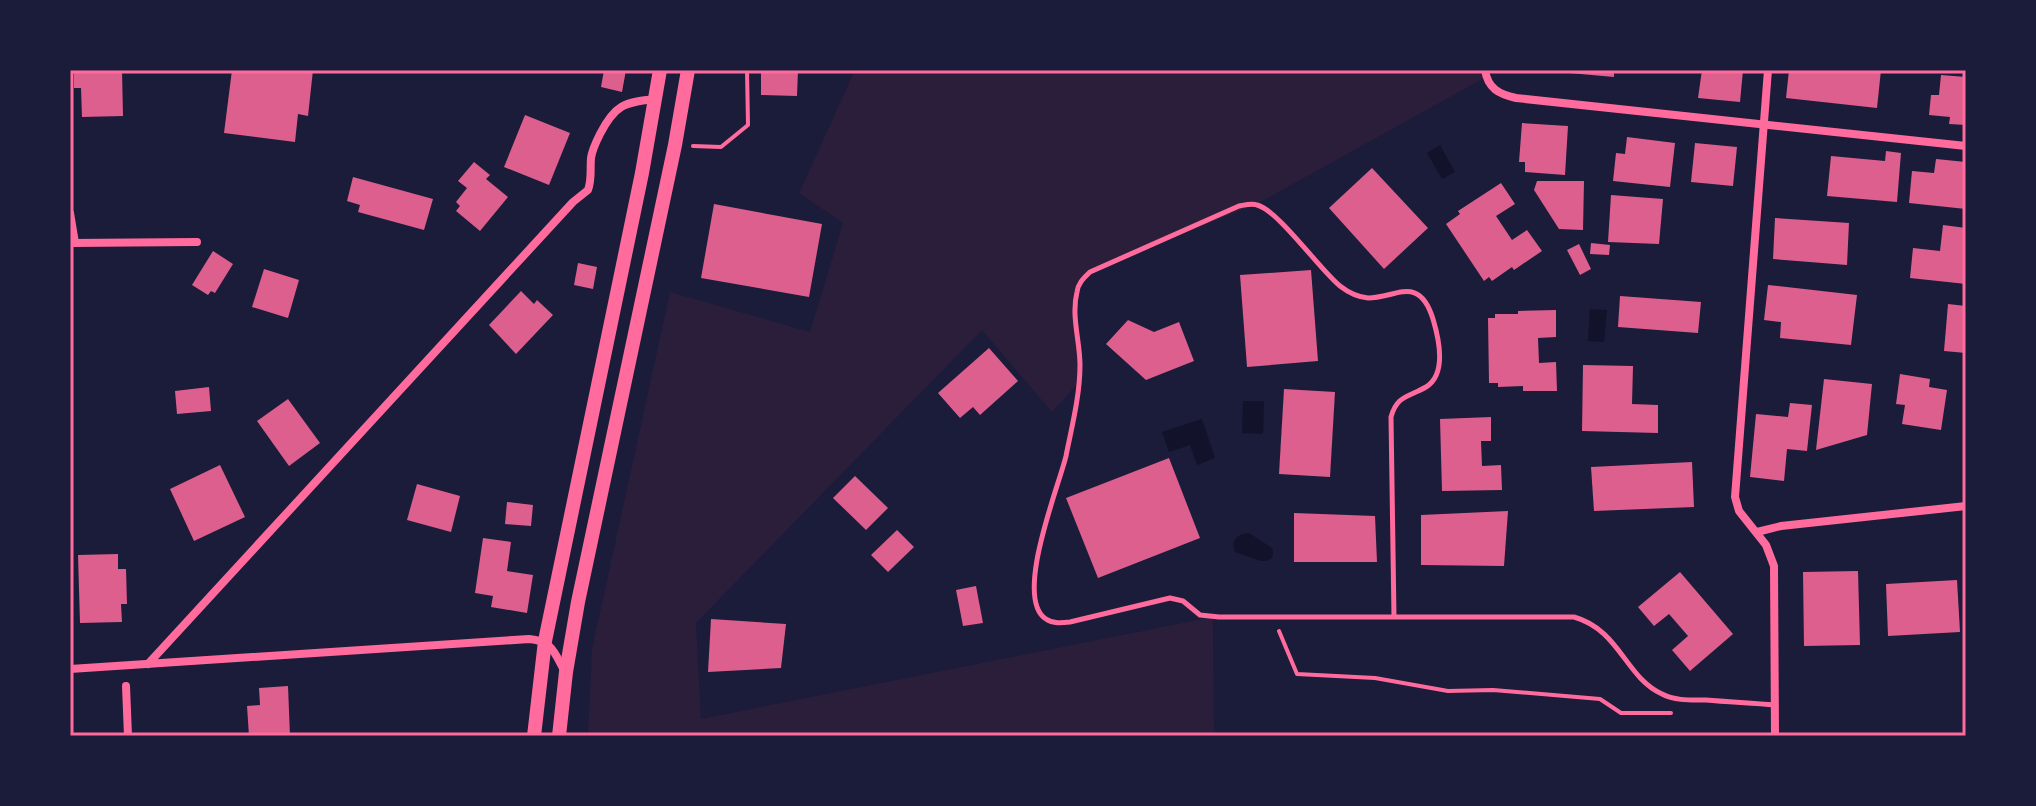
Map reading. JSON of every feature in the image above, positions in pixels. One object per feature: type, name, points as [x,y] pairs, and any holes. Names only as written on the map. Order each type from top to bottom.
[{"type":"main road","points":[[534,736],[545,641],[660,70]]},
{"type":"main road","points":[[559,736],[578,602],[675,145],[688,70]]},
{"type":"street","points":[[1768,70],[1735,497],[1739,511],[1770,552],[1774,566],[1775,736]]},
{"type":"street","points":[[1486,74],[1488,83],[1498,92],[1516,98],[1966,146]]},
{"type":"street","points":[[148,664],[573,202],[588,190],[592,153],[610,117],[627,103],[656,99]]},
{"type":"street","points":[[70,213],[72,243],[197,242]]},
{"type":"street","points":[[1757,532],[1781,526],[1966,506]]},
{"type":"street","points":[[70,669],[520,639],[545,641],[566,672]]},
{"type":"street","points":[[126,686],[128,736]]},
{"type":"lane","points":[[1394,617],[1391,417],[1402,398],[1427,386],[1437,375],[1440,360],[1432,316],[1421,298],[1404,291],[1364,298],[1349,292],[1334,281],[1273,215],[1257,205],[1248,204],[1095,269],[1084,277],[1079,285],[1075,310],[1080,365],[1074,414],[1062,470],[1039,543],[1036,565],[1035,600],[1046,620],[1070,622],[1162,598],[1183,601],[1200,615],[1219,617],[1394,617],[1574,617],[1606,634],[1642,678],[1661,694],[1680,699],[1775,705]]},
{"type":"path","points":[[675,145],[721,147],[748,125],[747,70]]},
{"type":"path","points":[[1273,617],[1297,674],[1375,678],[1448,691],[1493,690],[1600,699],[1621,713],[1679,713]]},
{"type":"shaded area","points":[[855,70],[1485,70],[1486,77],[1257,204],[1095,269],[1084,277],[1075,301],[1081,380],[1052,412],[982,330],[696,623],[701,719],[1213,617],[1214,736],[588,736],[592,649],[670,292],[810,332],[843,223],[799,193]]},
{"type":"shaded area","points":[[1440,145],[1455,172],[1442,179],[1427,153]]},
{"type":"shaded area","points":[[1590,309],[1607,310],[1604,342],[1588,341]]},
{"type":"shaded area","points":[[1243,401],[1264,401],[1263,434],[1242,433]]},
{"type":"shaded area","points":[[1202,419],[1215,458],[1197,465],[1190,445],[1169,452],[1162,432]]},
{"type":"shaded area","points":[[1249,533],[1272,548],[1272,558],[1261,561],[1235,552],[1236,538]]},
{"type":"building","points":[[74,70],[122,70],[123,116],[82,117],[81,88],[74,88]]},
{"type":"building","points":[[232,70],[313,70],[308,116],[298,114],[295,142],[224,133]]},
{"type":"building","points":[[604,70],[626,70],[622,92],[601,87]]},
{"type":"building","points":[[761,70],[798,70],[797,96],[761,95]]},
{"type":"building","points":[[1614,70],[1614,77],[1558,72]]},
{"type":"building","points":[[1702,70],[1743,70],[1740,102],[1698,98]]},
{"type":"building","points":[[1789,70],[1881,70],[1877,108],[1786,98]]},
{"type":"building","points":[[1941,75],[1966,77],[1966,125],[1949,124],[1950,117],[1929,115],[1931,95],[1939,95]]},
{"type":"building","points":[[525,115],[570,133],[549,185],[504,167]]},
{"type":"building","points":[[1522,123],[1568,126],[1565,175],[1525,172],[1525,162],[1519,162]]},
{"type":"building","points":[[1627,137],[1675,143],[1670,187],[1613,181],[1616,153],[1625,154]]},
{"type":"building","points":[[1695,143],[1737,147],[1733,186],[1691,182]]},
{"type":"building","points":[[1886,151],[1901,153],[1897,202],[1827,196],[1831,156],[1885,161]]},
{"type":"building","points":[[1936,159],[1966,162],[1966,209],[1909,203],[1912,171],[1934,173]]},
{"type":"building","points":[[474,162],[490,175],[486,179],[508,197],[480,231],[456,211],[460,206],[456,202],[467,188],[458,181]]},
{"type":"building","points":[[1372,168],[1428,228],[1384,269],[1329,208]]},
{"type":"building","points":[[353,177],[433,199],[424,230],[358,212],[360,205],[347,201]]},
{"type":"building","points":[[1537,181],[1584,181],[1583,230],[1559,229],[1534,190]]},
{"type":"building","points":[[1501,183],[1515,204],[1496,216],[1512,240],[1527,230],[1542,251],[1514,270],[1512,267],[1492,281],[1489,277],[1484,281],[1446,224],[1460,214],[1458,211]]},
{"type":"building","points":[[1611,195],[1663,199],[1659,244],[1608,242]]},
{"type":"building","points":[[714,204],[822,224],[809,297],[701,278]]},
{"type":"building","points":[[1775,218],[1849,223],[1847,265],[1773,259]]},
{"type":"building","points":[[1943,225],[1966,228],[1966,284],[1910,278],[1913,248],[1940,251]]},
{"type":"building","points":[[1591,243],[1610,245],[1609,255],[1590,254]]},
{"type":"building","points":[[1579,244],[1591,269],[1580,275],[1567,250]]},
{"type":"building","points":[[213,251],[233,264],[215,293],[211,291],[208,295],[192,285]]},
{"type":"building","points":[[578,263],[597,267],[593,289],[574,285]]},
{"type":"building","points":[[264,269],[299,280],[288,318],[252,307]]},
{"type":"building","points":[[1311,270],[1318,361],[1247,367],[1240,275]]},
{"type":"building","points":[[1768,285],[1857,295],[1851,345],[1780,338],[1781,322],[1764,320]]},
{"type":"building","points":[[521,291],[534,304],[537,300],[553,315],[516,354],[489,325]]},
{"type":"building","points":[[1620,296],[1701,302],[1698,333],[1618,327]]},
{"type":"building","points":[[1948,304],[1966,306],[1966,353],[1944,351]]},
{"type":"building","points":[[1556,310],[1556,337],[1538,338],[1539,363],[1556,362],[1557,391],[1523,391],[1523,386],[1498,387],[1498,383],[1489,383],[1488,318],[1495,318],[1495,314],[1518,314],[1518,311]]},
{"type":"building","points":[[1128,320],[1154,332],[1179,322],[1194,361],[1146,380],[1106,344]]},
{"type":"building","points":[[989,348],[1018,381],[980,415],[973,407],[960,418],[938,393]]},
{"type":"building","points":[[1583,365],[1633,366],[1632,404],[1658,405],[1658,433],[1582,431]]},
{"type":"building","points":[[1900,374],[1930,379],[1929,387],[1947,390],[1941,430],[1902,424],[1905,405],[1896,404]]},
{"type":"building","points":[[1824,379],[1872,384],[1867,435],[1816,450]]},
{"type":"building","points":[[209,387],[211,411],[177,414],[175,391]]},
{"type":"building","points":[[1284,389],[1335,392],[1330,477],[1279,474]]},
{"type":"building","points":[[288,399],[320,443],[289,466],[257,421]]},
{"type":"building","points":[[1790,403],[1812,405],[1807,451],[1787,449],[1784,481],[1750,477],[1756,414],[1788,417]]},
{"type":"building","points":[[1491,417],[1491,441],[1481,441],[1482,466],[1501,465],[1502,490],[1442,491],[1440,419]]},
{"type":"building","points":[[1169,458],[1200,538],[1098,578],[1066,498]]},
{"type":"building","points":[[1692,462],[1694,507],[1594,511],[1591,467]]},
{"type":"building","points":[[220,465],[245,517],[194,541],[170,489]]},
{"type":"building","points":[[855,476],[888,508],[866,530],[833,498]]},
{"type":"building","points":[[417,484],[460,496],[451,532],[407,520]]},
{"type":"building","points":[[507,502],[533,505],[531,526],[505,524]]},
{"type":"building","points":[[1508,511],[1504,566],[1421,565],[1421,515]]},
{"type":"building","points":[[1294,513],[1375,516],[1377,562],[1294,562]]},
{"type":"building","points":[[897,530],[914,547],[888,572],[871,555]]},
{"type":"building","points":[[483,538],[511,542],[507,571],[533,575],[527,613],[491,607],[493,596],[475,593]]},
{"type":"building","points":[[118,554],[118,569],[126,569],[127,604],[121,604],[122,622],[80,623],[78,555]]},
{"type":"building","points":[[1858,571],[1860,645],[1804,646],[1803,572]]},
{"type":"building","points":[[1680,572],[1733,634],[1690,671],[1672,650],[1688,636],[1669,614],[1654,626],[1638,607]]},
{"type":"building","points":[[1957,580],[1960,632],[1888,636],[1886,584]]},
{"type":"building","points":[[976,586],[983,623],[963,626],[956,590]]},
{"type":"building","points":[[711,619],[786,624],[781,668],[708,672]]},
{"type":"building","points":[[288,686],[290,736],[249,736],[247,706],[260,705],[259,688]]}]
